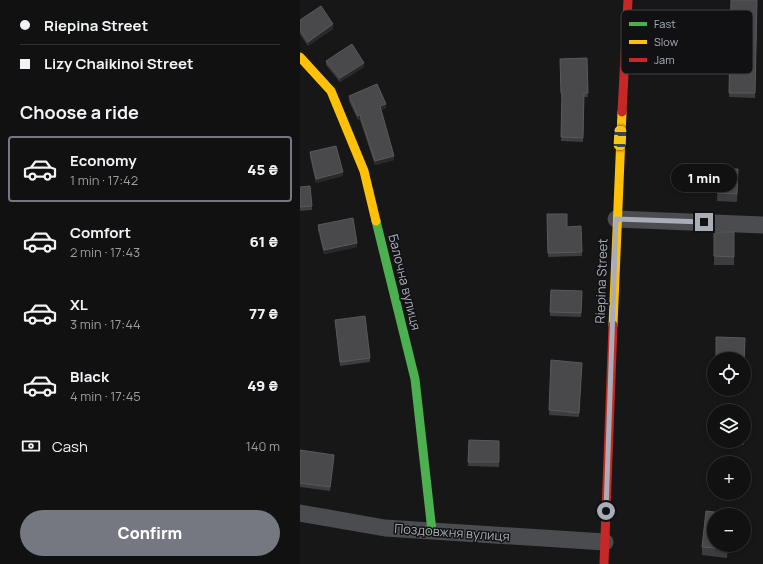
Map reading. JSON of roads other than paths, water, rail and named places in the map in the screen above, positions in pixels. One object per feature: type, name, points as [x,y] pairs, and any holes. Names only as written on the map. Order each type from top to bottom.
[{"type":"street","name":"Riepina Street","points":[[627,10],[628,0]]},
{"type":"street","name":"Балочна вулиця","points":[[300,57],[331,91],[364,171],[415,379],[432,531]]},
{"type":"street","name":"Riepina Street","points":[[604,564],[616,219],[624,74]]},
{"type":"street","points":[[616,219],[763,224]]},
{"type":"street","name":"Поздовжня вулиця","points":[[300,513],[385,528],[605,542]]}]
